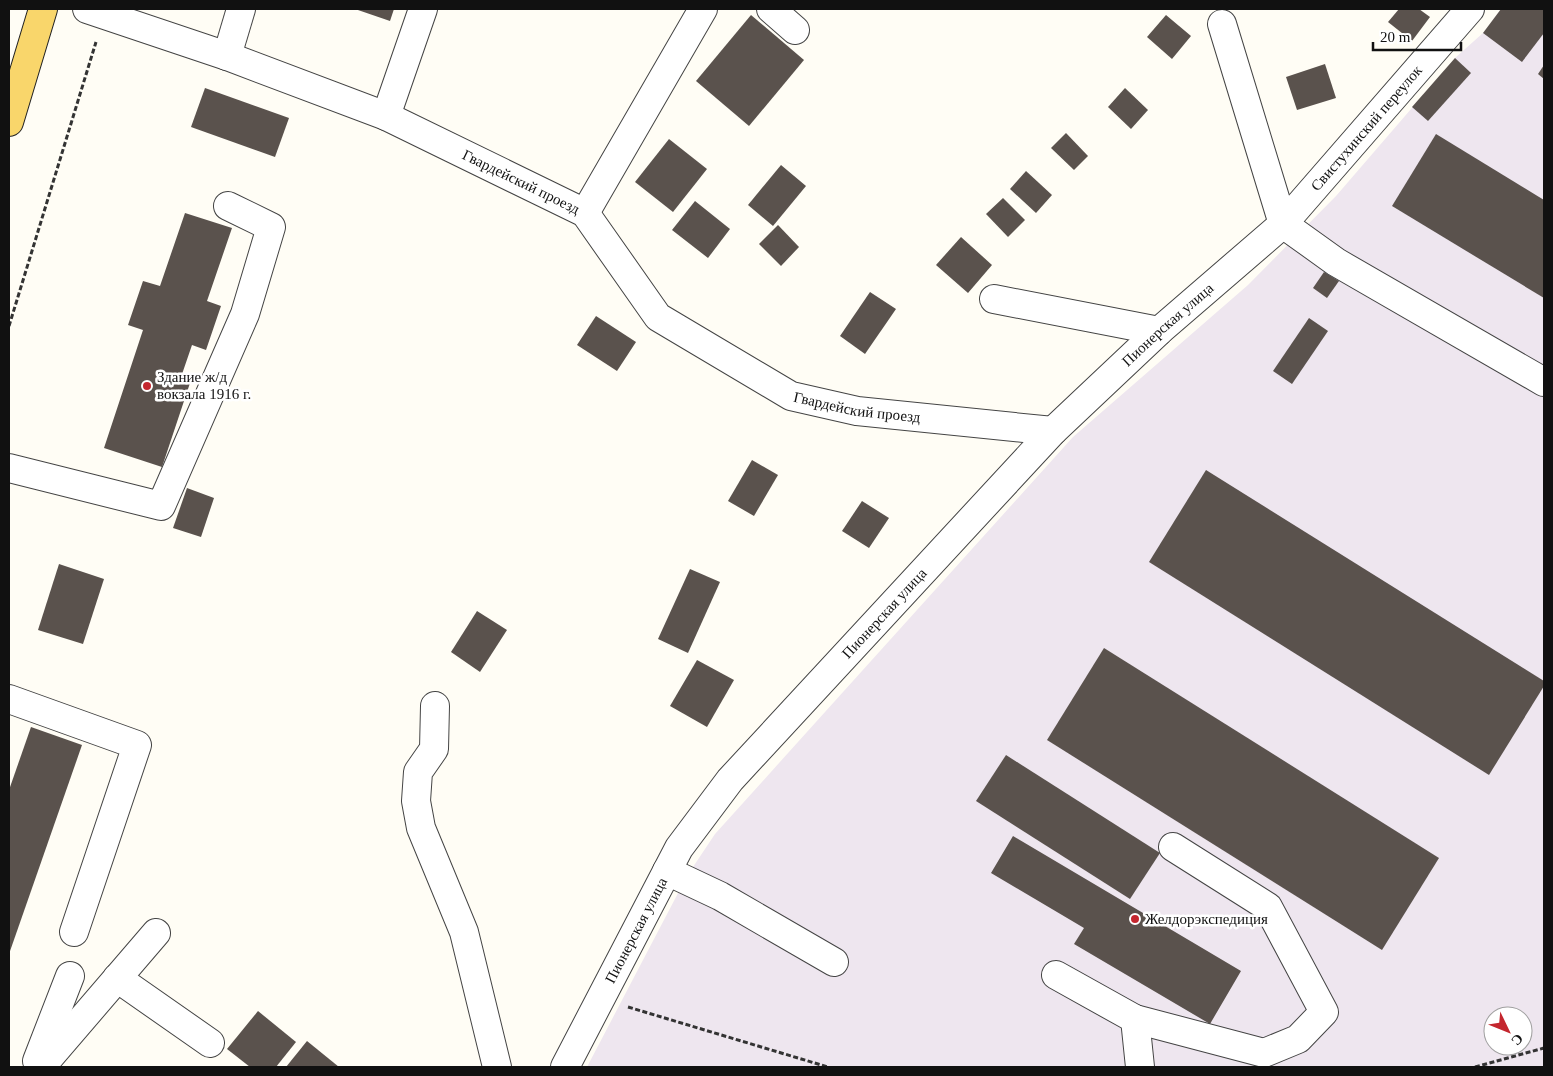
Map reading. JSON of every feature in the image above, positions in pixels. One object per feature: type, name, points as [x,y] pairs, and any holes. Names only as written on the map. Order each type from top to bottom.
[{"type":"main road","points":[[9,122],[43,9]]},
{"type":"street","points":[[227,56],[241,9]]},
{"type":"street","points":[[386,116],[423,9]]},
{"type":"street","points":[[585,214],[703,9]]},
{"type":"street","points":[[771,9],[795,30]]},
{"type":"street","name":"Свистухинский переулок","points":[[1282,224],[1470,9]]},
{"type":"street","name":"Гвардейский проезд","points":[[96,12],[227,56],[386,116],[585,214],[658,317],[791,396],[857,411],[1052,430]]},
{"type":"street","points":[[1222,24],[1282,224],[1336,262],[1544,382]]},
{"type":"street","points":[[9,468],[161,506],[245,314],[271,227],[228,206]]},
{"type":"street","name":"Пионерская улица","points":[[564,1067],[679,848],[730,780],[1052,430],[1159,331],[1282,224]]},
{"type":"street","points":[[994,300],[1159,331]]},
{"type":"street","points":[[9,700],[137,745],[74,932]]},
{"type":"street","points":[[435,706],[434,748],[418,772],[416,801],[419,819],[464,932],[497,1067]]},
{"type":"street","points":[[1056,975],[1135,1019],[1264,1053],[1298,1039],[1324,1012],[1268,907],[1173,847]]},
{"type":"street","points":[[667,871],[720,896],[834,962]]},
{"type":"street","points":[[41,1067],[156,933]]},
{"type":"street","points":[[35,1067],[70,976]]},
{"type":"street","points":[[117,978],[210,1043]]},
{"type":"street","points":[[1135,1019],[1140,1067]]},
{"type":"path","points":[[9,326],[96,12]]},
{"type":"path","points":[[600,999],[828,1067]]},
{"type":"path","points":[[1476,1067],[1544,1048]]},
{"type":"shaded area","points":[[1501,9],[1544,9],[1544,1067],[587,1067],[687,876],[715,834],[1073,437],[1248,285],[1336,196],[1455,58],[1483,33]]},
{"type":"building","points":[[355,9],[394,9],[390,21]]},
{"type":"building","points":[[1399,9],[1419,9],[1430,17],[1412,41],[1388,22]]},
{"type":"building","points":[[1501,9],[1544,9],[1544,33],[1522,62],[1483,33]]},
{"type":"building","points":[[751,15],[804,60],[749,126],[696,81]]},
{"type":"building","points":[[1166,15],[1191,36],[1172,59],[1147,37]]},
{"type":"building","points":[[1455,58],[1471,73],[1428,121],[1412,107]]},
{"type":"building","points":[[1325,64],[1336,98],[1297,110],[1286,77]]},
{"type":"building","points":[[1544,65],[1544,79],[1538,74]]},
{"type":"building","points":[[205,88],[289,118],[275,157],[191,127]]},
{"type":"building","points":[[1125,88],[1148,110],[1131,129],[1108,107]]},
{"type":"building","points":[[1066,133],[1088,156],[1074,170],[1051,148]]},
{"type":"building","points":[[1436,134],[1544,200],[1544,298],[1392,206]]},
{"type":"building","points":[[669,139],[707,169],[673,212],[635,182]]},
{"type":"building","points":[[781,165],[806,186],[773,226],[748,205]]},
{"type":"building","points":[[1026,171],[1052,195],[1036,213],[1010,189]]},
{"type":"building","points":[[1003,198],[1025,220],[1008,237],[986,214]]},
{"type":"building","points":[[695,201],[730,229],[708,258],[672,230]]},
{"type":"building","points":[[185,213],[232,228],[207,301],[221,306],[206,350],[192,345],[180,380],[190,383],[162,467],[104,448],[143,330],[128,325],[143,281],[160,286]]},
{"type":"building","points":[[778,225],[799,247],[781,266],[759,244]]},
{"type":"building","points":[[961,237],[992,265],[968,293],[936,265]]},
{"type":"building","points":[[1324,272],[1339,281],[1327,298],[1313,288]]},
{"type":"building","points":[[870,292],[896,309],[865,354],[840,336]]},
{"type":"building","points":[[596,316],[636,342],[617,371],[577,345]]},
{"type":"building","points":[[1309,318],[1328,331],[1292,384],[1273,371]]},
{"type":"building","points":[[752,460],[778,475],[754,516],[728,501]]},
{"type":"building","points":[[1206,470],[1544,681],[1544,686],[1489,775],[1149,562]]},
{"type":"building","points":[[187,488],[214,498],[201,537],[173,528]]},
{"type":"building","points":[[862,501],[889,518],[869,548],[842,531]]},
{"type":"building","points":[[59,564],[104,579],[83,644],[38,630]]},
{"type":"building","points":[[690,569],[720,582],[688,653],[658,639]]},
{"type":"building","points":[[477,611],[507,630],[480,672],[451,652]]},
{"type":"building","points":[[1104,648],[1439,858],[1382,950],[1047,740]]},
{"type":"building","points":[[697,660],[734,680],[707,727],[670,706]]},
{"type":"building","points":[[31,727],[82,745],[9,954],[9,790]]},
{"type":"building","points":[[1006,755],[1160,853],[1130,899],[976,801]]},
{"type":"building","points":[[1013,836],[1241,971],[1210,1024],[1074,944],[1084,928],[991,873]]},
{"type":"building","points":[[258,1011],[296,1042],[276,1067],[250,1067],[227,1049]]},
{"type":"building","points":[[307,1041],[339,1067],[286,1067]]},
{"type":"place","name":"Здание ж/д вокзала 1916 г.","points":[[147,386]]},
{"type":"place","name":"Желдорэкспедиция","points":[[1135,919]]}]
